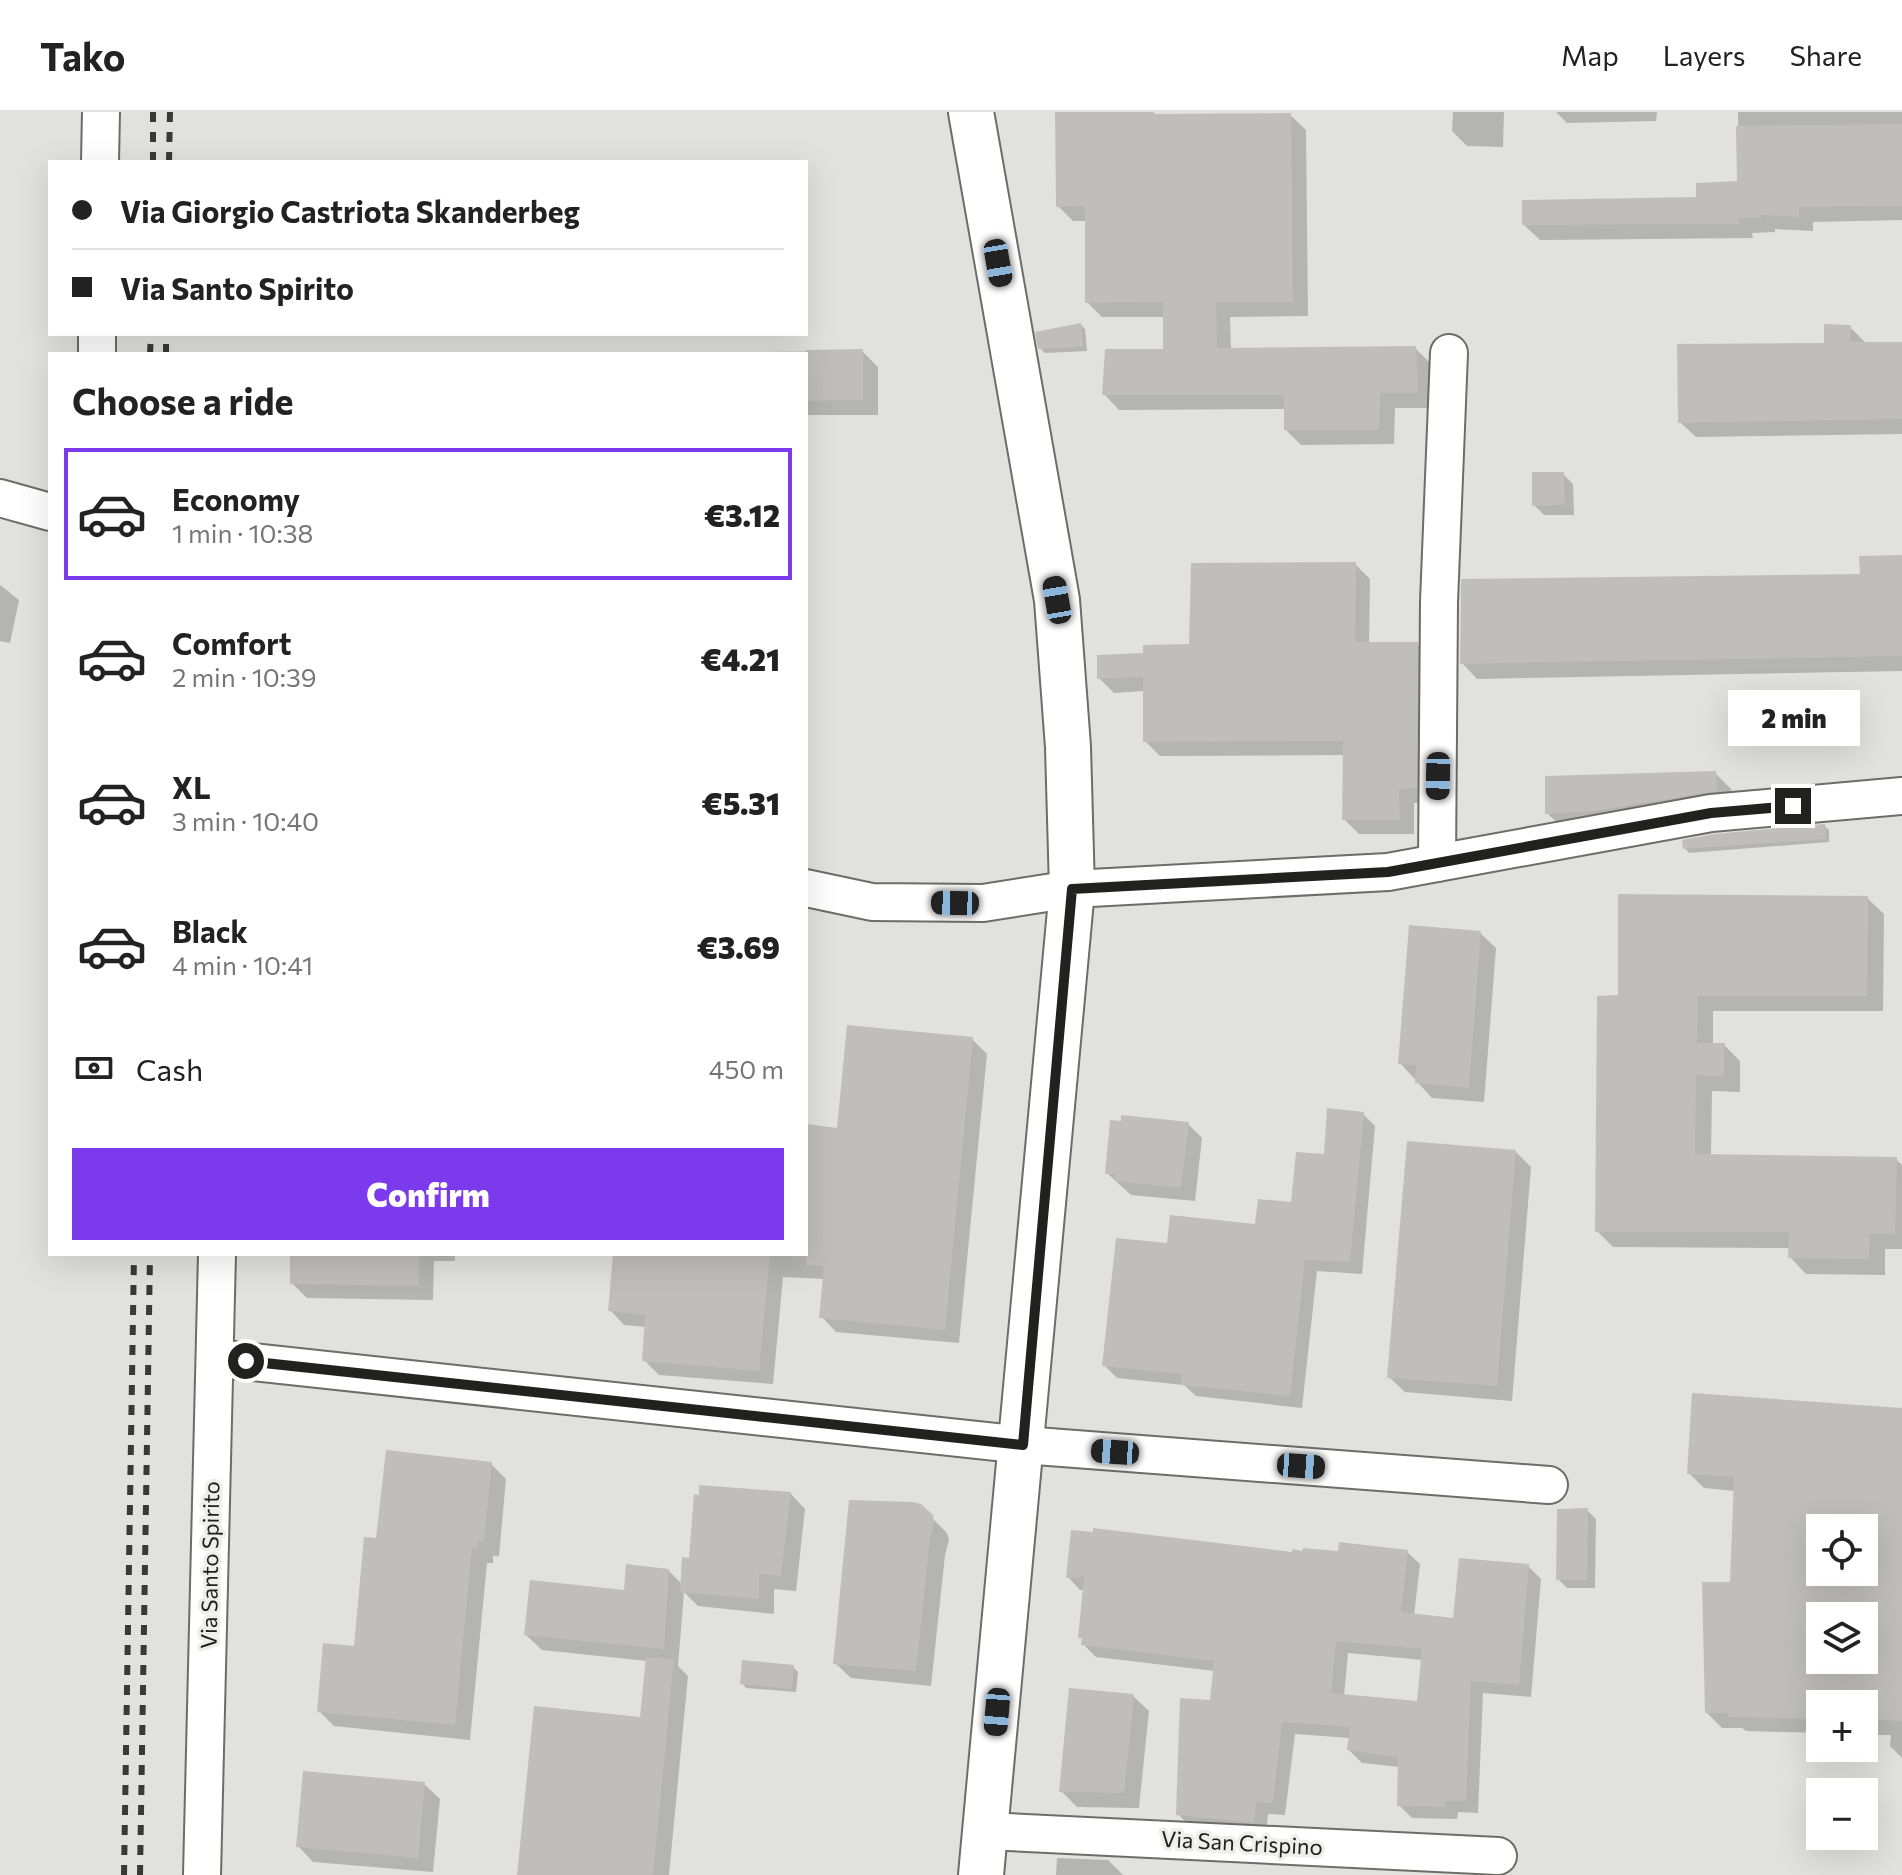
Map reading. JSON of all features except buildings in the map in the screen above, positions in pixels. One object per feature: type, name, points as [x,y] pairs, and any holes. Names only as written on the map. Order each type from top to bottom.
[{"type":"street","points":[[100,160],[101,112]]},
{"type":"street","points":[[971,112],[1057,600],[1068,747],[1072,889],[981,1875]]},
{"type":"street","points":[[1437,863],[1439,602],[1449,353]]},
{"type":"street","points":[[0,498],[48,511]]},
{"type":"street","points":[[808,888],[872,902],[983,903],[1072,889],[1388,872],[1711,813],[1902,796]]},
{"type":"street","name":"Via Santo Spirito","points":[[202,1875],[217,1256]]},
{"type":"street","points":[[215,1358],[1023,1445],[1549,1485]]},
{"type":"street","name":"Via San Crispino","points":[[986,1831],[1498,1856]]},
{"type":"railway","points":[[153,112],[153,160]]},
{"type":"railway","points":[[169,160],[170,112]]},
{"type":"railway","points":[[150,352],[151,336]]},
{"type":"railway","points":[[166,336],[166,352]]},
{"type":"railway","points":[[124,1875],[134,1256]]},
{"type":"railway","points":[[140,1875],[150,1256]]},
{"type":"route","points":[[246,1361],[1023,1445],[1072,889],[1388,872],[1711,813],[1793,806]]}]
